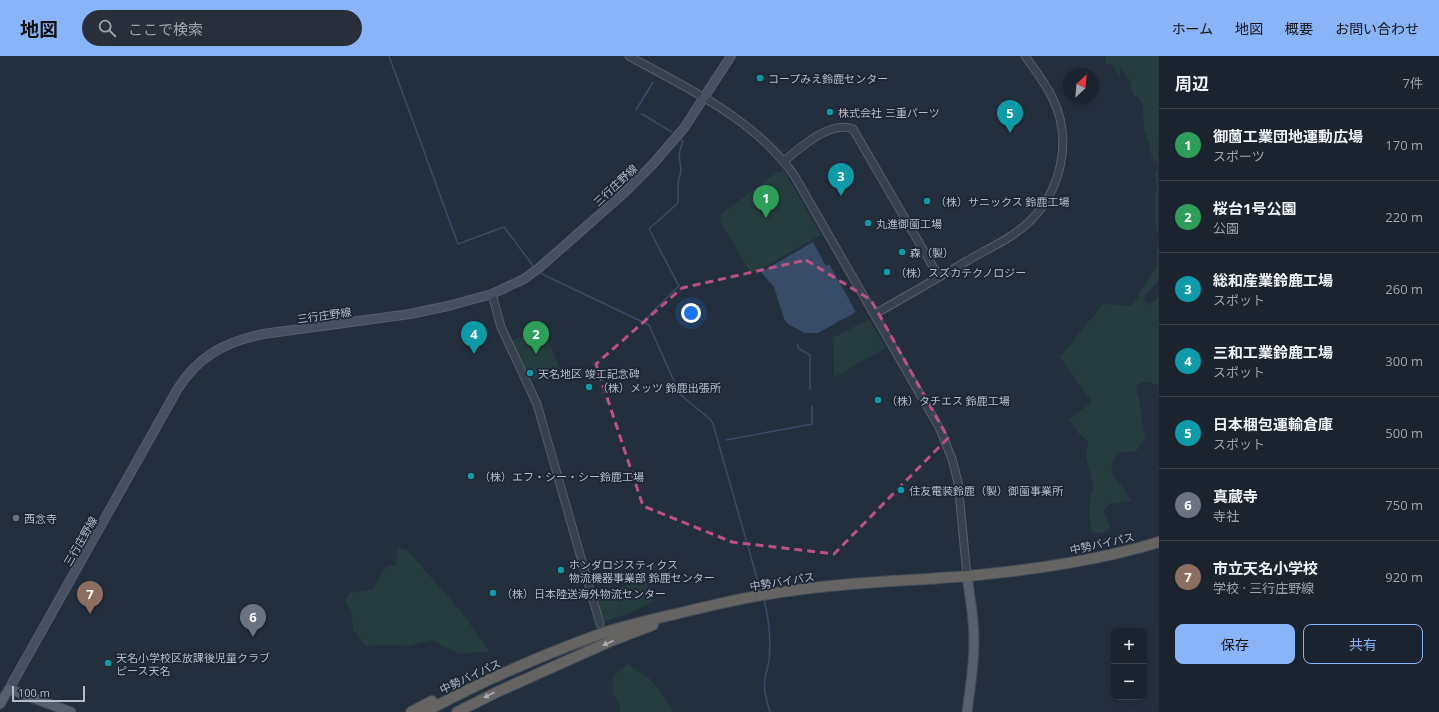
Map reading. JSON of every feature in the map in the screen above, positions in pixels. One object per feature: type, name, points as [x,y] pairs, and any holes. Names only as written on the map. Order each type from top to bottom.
[{"type":"highway","name":"中勢バイパス","points":[[425,712],[506,669],[538,654],[571,645],[635,623],[751,597],[789,591],[831,586],[968,576],[1077,561],[1159,542]]},
{"type":"highway","points":[[457,712],[497,692],[644,628],[706,607]]},
{"type":"highway","points":[[411,712],[464,685],[506,669]]},
{"type":"main road","name":"三行庄野線","points":[[9,689],[177,390],[194,368],[208,355],[232,342],[246,337],[410,314],[448,306],[492,294],[515,284],[536,270],[639,178],[684,128],[731,56]]},
{"type":"main road","points":[[967,712],[972,680],[974,644],[974,622],[968,576]]},
{"type":"main road","points":[[0,704],[9,689],[71,712]]},
{"type":"street","points":[[629,56],[705,97],[753,131],[784,161],[794,175],[940,429],[952,459],[960,496],[968,576]]},
{"type":"street","points":[[638,56],[663,74]]},
{"type":"street","points":[[875,314],[1021,229],[1042,207],[1055,183],[1059,171],[1062,154],[1062,134],[1056,105],[1025,56]]},
{"type":"street","points":[[784,161],[822,132],[844,127],[853,129],[939,278]]},
{"type":"street","points":[[492,294],[501,327],[537,404],[600,624]]},
{"type":"highlighted area","points":[[806,260],[871,300],[948,438],[834,554],[732,542],[643,506],[596,364],[682,288]]},
{"type":"green space","points":[[1106,56],[1159,56],[1158,232],[1155,208],[1155,171],[1158,170],[1157,162],[1152,158],[1144,131],[1143,105],[1139,98],[1134,95],[1131,88],[1131,82],[1122,71],[1121,66],[1120,78],[1112,64],[1105,64]]},
{"type":"green space","points":[[784,171],[821,235],[753,273],[749,270],[720,222],[721,214],[776,173]]},
{"type":"green space","points":[[1159,247],[1159,280],[1146,294],[1144,300],[1147,305],[1155,301],[1159,295],[1159,385],[1148,382],[1139,382],[1136,389],[1145,439],[1136,451],[1118,453],[1112,464],[1113,473],[1131,501],[1110,504],[1104,511],[1107,521],[1110,524],[1110,528],[1103,533],[1092,532],[1089,516],[1090,498],[1094,488],[1086,457],[1088,441],[1079,434],[1069,419],[1092,402],[1060,357],[1103,304],[1132,306],[1157,265],[1157,249]]},
{"type":"green space","points":[[869,319],[886,348],[834,377],[833,338]]},
{"type":"green space","points":[[538,332],[547,336],[560,369],[534,379],[527,375],[511,340]]},
{"type":"green space","points":[[397,548],[406,549],[460,610],[489,651],[459,654],[431,640],[409,646],[366,646],[353,630],[351,611],[345,601],[350,593],[373,589],[386,566],[396,565]]},
{"type":"green space","points":[[646,581],[653,601],[636,611],[603,622],[595,594]]},
{"type":"green space","points":[[628,664],[649,678],[658,688],[674,712],[621,712],[620,706],[612,692],[614,675]]},
{"type":"water","points":[[813,242],[826,266],[829,264],[856,312],[818,333],[805,333],[788,324],[784,319],[774,287],[761,272]]},
{"type":"waterway","points":[[389,56],[458,244],[504,227],[534,267]]},
{"type":"waterway","points":[[636,110],[653,82]]},
{"type":"waterway","points":[[642,114],[672,132]]},
{"type":"waterway","points":[[645,323],[651,313],[679,286],[649,229],[678,203],[678,183],[681,171],[679,154],[683,141],[681,140]]},
{"type":"waterway","points":[[540,272],[649,325],[678,390],[682,396],[711,420],[713,424],[761,592]]},
{"type":"waterway","points":[[797,344],[799,349],[810,355],[810,389]]},
{"type":"waterway","points":[[726,440],[812,424],[812,406]]},
{"type":"waterway","points":[[764,599],[770,637],[769,661],[765,679],[766,696],[770,712]]},
{"type":"place","name":"コープみえ鈴鹿センター","points":[[760,78]]},
{"type":"place","name":"株式会社 三重パーツ","points":[[830,112]]},
{"type":"place","name":"日本梱包運輸倉庫","points":[[1010,133]]},
{"type":"place","name":"総和産業鈴鹿工場","points":[[841,196]]},
{"type":"place","name":"（株）サニックス 鈴鹿工場","points":[[927,201]]},
{"type":"place","name":"御薗工業団地運動広場","points":[[766,218]]},
{"type":"place","name":"丸進御薗工場","points":[[868,223]]},
{"type":"place","name":"森（製）","points":[[902,252]]},
{"type":"place","name":"（株）スズカテクノロジー","points":[[887,272]]},
{"type":"place","name":"三和工業鈴鹿工場","points":[[474,354]]},
{"type":"place","name":"桜台1号公園","points":[[536,354]]},
{"type":"place","name":"天名地区 竣工記念碑","points":[[530,373]]},
{"type":"place","name":"（株）メッツ 鈴鹿出張所","points":[[589,387]]},
{"type":"place","name":"（株）タチエス 鈴鹿工場","points":[[878,400]]},
{"type":"place","name":"（株）エフ・シー・シー鈴鹿工場","points":[[471,476]]},
{"type":"place","name":"住友電装鈴鹿（製）御薗事業所","points":[[901,490]]},
{"type":"place","name":"西念寺","points":[[16,518]]},
{"type":"place","name":"ホンダロジスティクス 物流機器事業部 鈴鹿センター","points":[[561,570]]},
{"type":"place","name":"（株）日本陸送海外物流センター","points":[[493,593]]},
{"type":"place","name":"市立天名小学校","points":[[90,614]]},
{"type":"place","name":"真蔵寺","points":[[253,637]]},
{"type":"place","name":"天名小学校区放課後児童クラブ ピース天名","points":[[108,663]]}]
